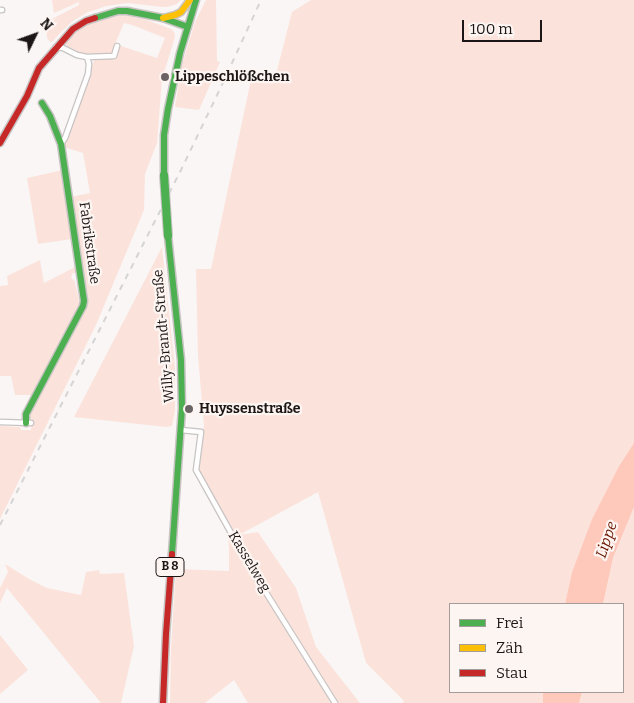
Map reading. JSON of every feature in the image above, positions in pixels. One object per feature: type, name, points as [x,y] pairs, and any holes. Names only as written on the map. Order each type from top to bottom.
[{"type":"main road","points":[[163,18],[181,12],[190,0]]},
{"type":"main road","name":"Willy-Brandt-Straße","points":[[163,703],[172,542],[182,430],[181,360],[168,236],[164,175],[164,135],[180,53],[196,0]]},
{"type":"main road","points":[[0,143],[27,96],[38,71],[56,47],[73,29],[100,15],[118,11],[147,14],[188,27]]},
{"type":"main road","name":"Fabrikstraße","points":[[28,423],[26,414],[84,301],[61,144],[50,116],[42,103]]},
{"type":"street","points":[[56,47],[87,57],[114,56],[117,46]]},
{"type":"street","points":[[61,144],[65,138],[88,74],[89,64],[87,57]]},
{"type":"street","points":[[0,422],[28,423]]},
{"type":"street","name":"Kasselweg","points":[[182,430],[201,432],[196,470],[250,567],[335,703]]},
{"type":"shaded area","points":[[52,0],[181,0],[177,4],[167,7],[128,3],[106,6],[88,12],[73,21],[51,42],[47,38],[46,22],[79,5],[79,2],[54,13]]},
{"type":"shaded area","points":[[206,0],[216,0],[217,61],[220,62],[199,110],[175,107],[181,68],[195,22]]},
{"type":"shaded area","points":[[311,0],[634,0],[634,443],[619,466],[592,519],[572,572],[565,603],[449,603],[449,693],[543,693],[543,703],[402,703],[404,701],[366,663],[318,492],[239,535],[258,532],[296,588],[316,647],[360,703],[248,703],[234,680],[205,703],[170,703],[171,647],[176,569],[229,571],[227,530],[236,535],[197,468],[204,426],[198,356],[196,269],[211,269],[253,70],[276,74],[292,12]]},
{"type":"shaded area","points":[[117,15],[127,15],[147,20],[171,29],[174,32],[175,37],[162,79],[157,143],[145,174],[144,210],[96,325],[0,519],[0,426],[20,427],[21,430],[31,430],[32,419],[29,418],[28,414],[88,301],[71,197],[90,193],[83,153],[64,147],[96,55],[81,53],[67,46],[66,43],[76,32],[98,20]],"holes":[[[124,23],[165,38],[157,58],[115,44]]]},
{"type":"shaded area","points":[[63,170],[72,239],[38,244],[27,178]]},
{"type":"shaded area","points":[[162,247],[175,368],[175,411],[172,426],[166,427],[74,417]]},
{"type":"shaded area","points":[[40,260],[44,283],[75,267],[76,273],[73,273],[71,277],[75,282],[80,305],[33,395],[15,395],[11,376],[0,376],[0,286],[8,285],[7,276]]},
{"type":"shaded area","points":[[634,507],[634,703],[579,703],[582,693],[624,693],[624,603],[603,603],[613,558]]},
{"type":"shaded area","points":[[5,564],[47,588],[81,595],[86,572],[99,570],[100,574],[124,573],[134,646],[121,703],[101,703],[7,588],[0,603],[0,588],[8,572]]},
{"type":"shaded area","points":[[0,635],[28,670],[0,694]]},
{"type":"water","name":"Lippe","points":[[634,443],[634,507],[613,558],[603,603],[565,603],[572,572],[592,519],[619,466]]},
{"type":"water","points":[[543,693],[582,693],[579,703],[543,703]]},
{"type":"railway","points":[[0,525],[181,170],[261,0]]},
{"type":"traffic: fast","points":[[164,175],[164,135],[168,109],[180,53],[196,0]]},
{"type":"traffic: fast","points":[[95,18],[118,11],[127,11],[163,18],[188,27]]},
{"type":"traffic: fast","points":[[26,423],[26,414],[84,301],[61,144],[50,116],[42,103]]},
{"type":"traffic: fast","points":[[164,175],[168,236]]},
{"type":"traffic: fast","points":[[168,236],[181,360],[182,408],[172,554]]},
{"type":"traffic: slow","points":[[163,18],[181,12],[190,0]]},
{"type":"traffic: jam","points":[[0,143],[27,96],[39,68],[73,29],[95,18]]},
{"type":"traffic: jam","points":[[163,703],[172,554]]},
{"type":"place","name":"Lippeschlößchen","points":[[165,77]]},
{"type":"place","name":"Huyssenstraße","points":[[189,409]]}]
